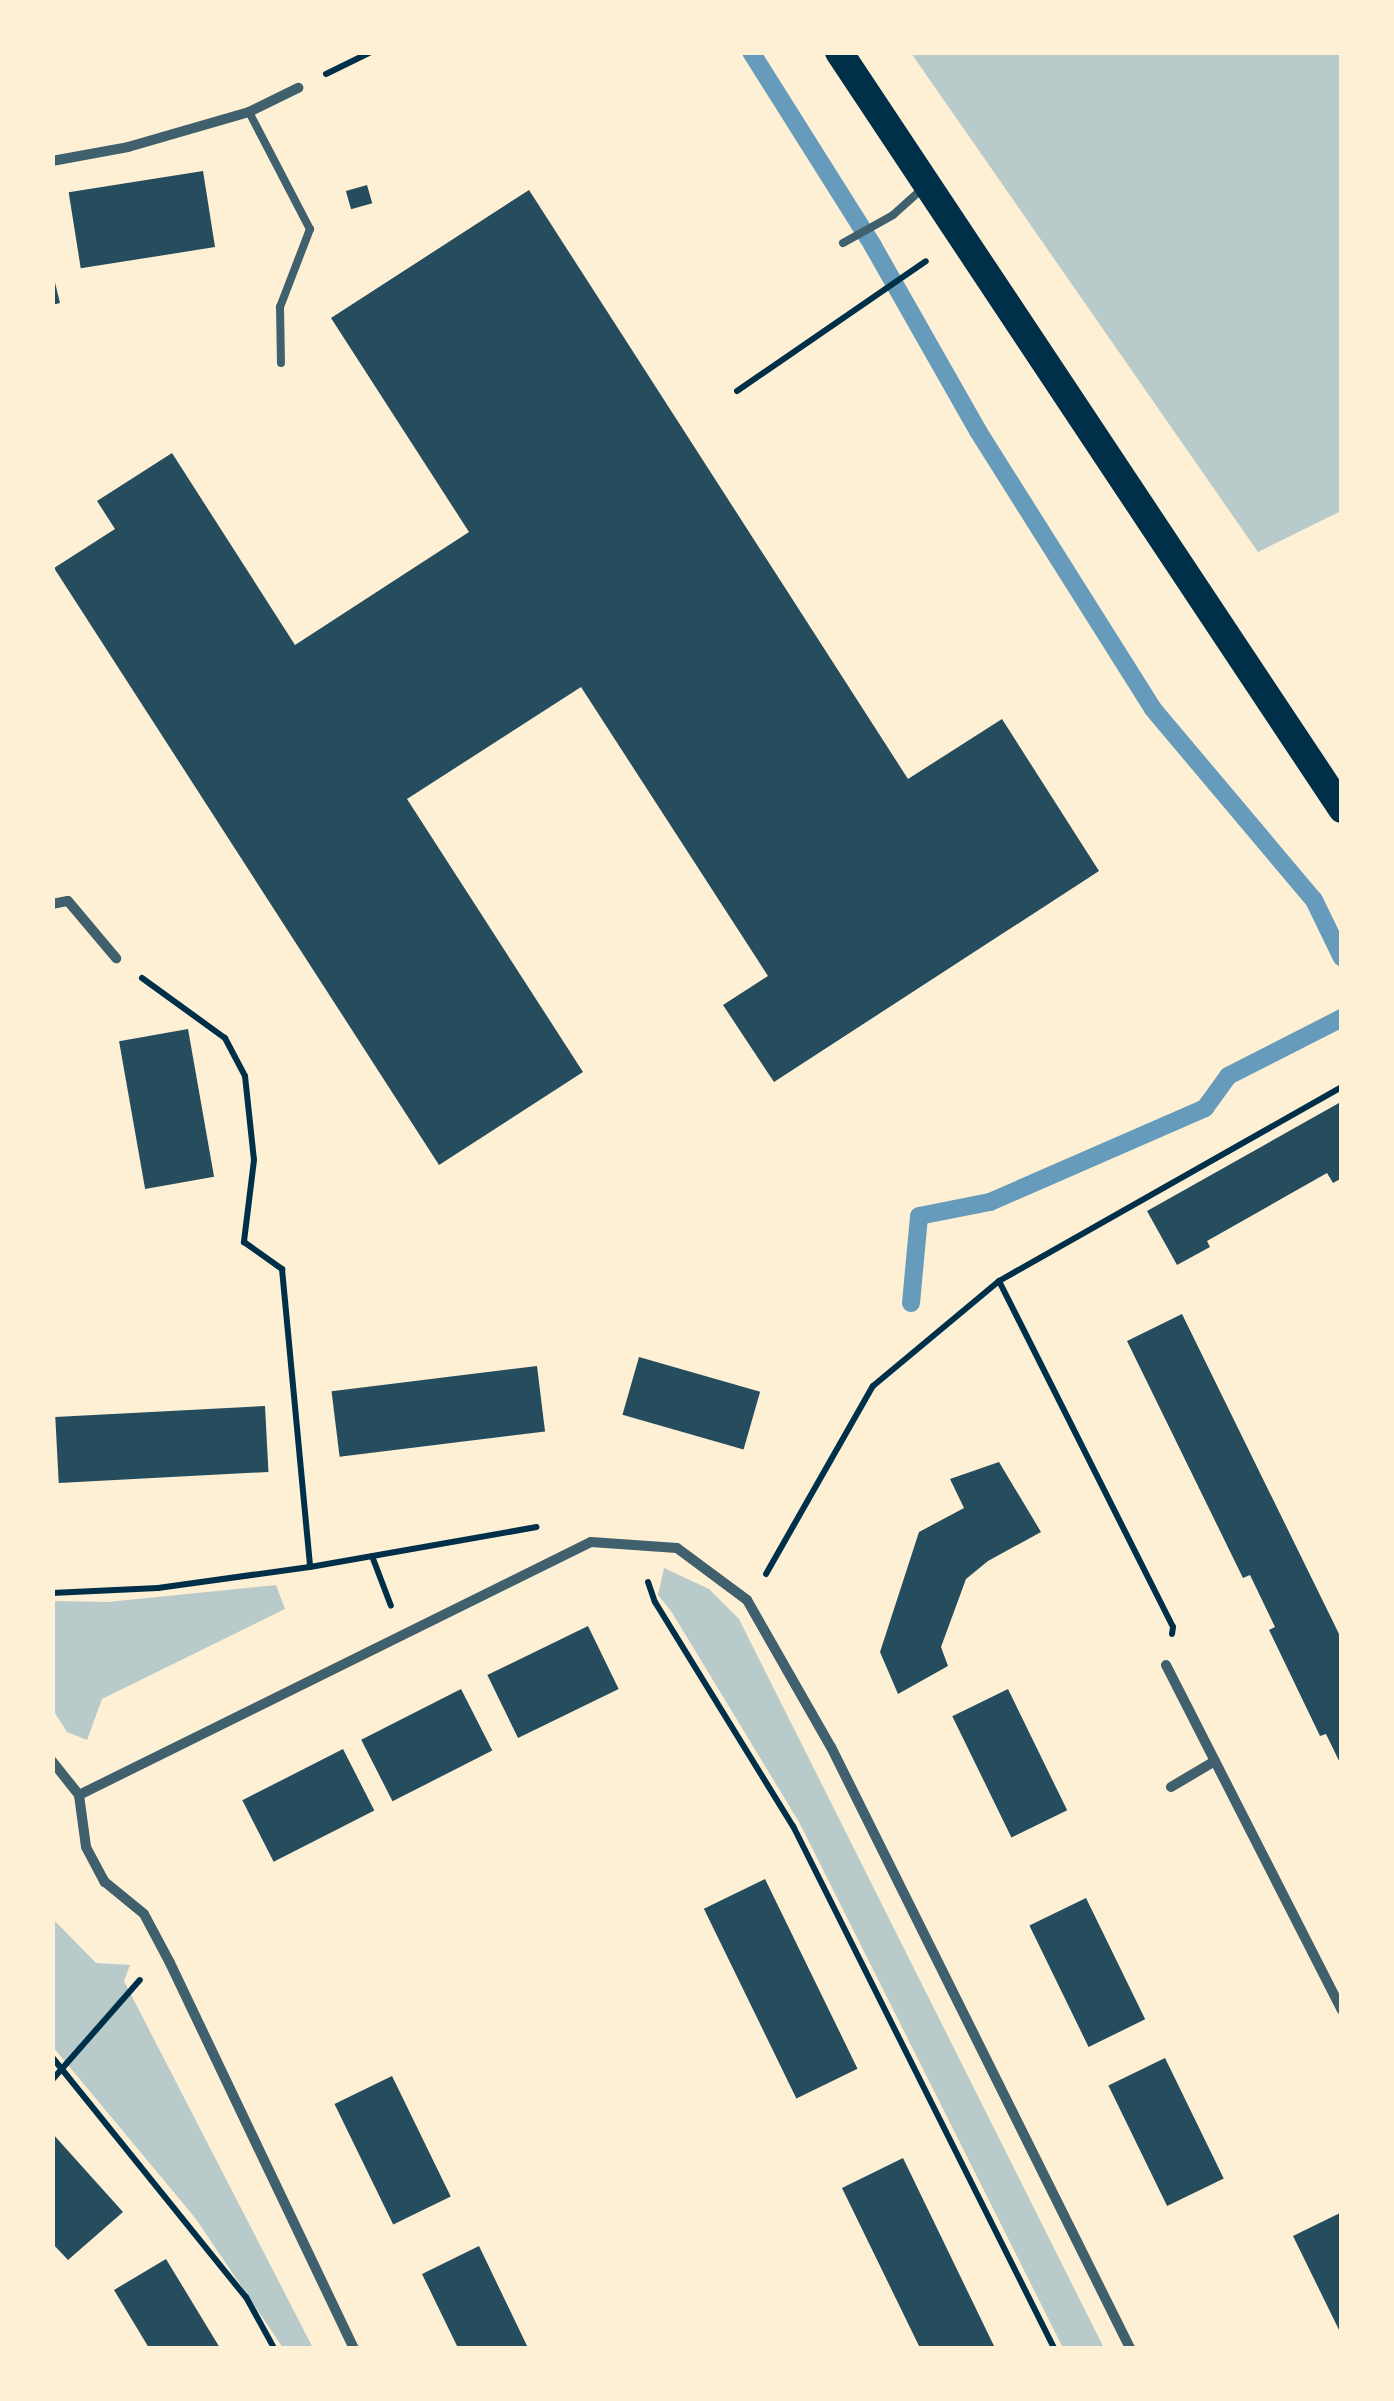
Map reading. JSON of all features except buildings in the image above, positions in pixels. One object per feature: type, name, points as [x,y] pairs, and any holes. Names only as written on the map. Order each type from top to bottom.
[{"type":"highway","points":[[839,52],[1342,809]]},
{"type":"street","points":[[52,161],[128,148],[249,112],[298,88]]},
{"type":"street","points":[[52,904],[68,900],[116,958]]},
{"type":"street","points":[[79,1795],[591,1542],[676,1548],[747,1600],[831,1746],[1130,2348]]},
{"type":"street","points":[[1166,1665],[1342,2010]]},
{"type":"street","points":[[1171,1787],[1215,1761]]},
{"type":"street","points":[[52,1762],[79,1795],[86,1847],[95,1865],[105,1882],[144,1914],[170,1964],[354,2348]]},
{"type":"lane","points":[[249,112],[310,229],[280,307],[280,364]]},
{"type":"lane","points":[[844,243],[893,215],[925,186]]},
{"type":"path","points":[[298,88],[371,52]]},
{"type":"path","points":[[737,390],[916,268]]},
{"type":"path","points":[[116,958],[225,1038],[245,1076],[254,1160],[244,1242],[282,1269],[310,1567]]},
{"type":"path","points":[[747,1600],[769,1569],[873,1386],[999,1282],[1342,1086]]},
{"type":"path","points":[[999,1282],[1174,1627],[1166,1665]]},
{"type":"path","points":[[52,1593],[158,1588],[310,1567],[539,1526]]},
{"type":"path","points":[[634,1546],[656,1602],[794,1826],[1054,2348]]},
{"type":"path","points":[[372,1556],[402,1633]]},
{"type":"path","points":[[752,1559],[769,1569]]},
{"type":"path","points":[[52,2080],[66,2070],[135,1983],[170,1964]]},
{"type":"path","points":[[52,2057],[246,2297],[274,2348]]},
{"type":"shaded area","points":[[911,53],[1341,53],[1341,511],[1258,552]]},
{"type":"shaded area","points":[[664,1568],[709,1589],[739,1619],[1104,2348],[1063,2348],[799,1822],[658,1595]]},
{"type":"shaded area","points":[[276,1585],[285,1609],[102,1699],[87,1740],[67,1732],[53,1710],[53,1601],[108,1602]]},
{"type":"shaded area","points":[[52,1918],[96,1963],[130,1965],[124,1981],[313,2348],[283,2348],[196,2219],[53,2047]]},
{"type":"waterway","points":[[751,52],[873,246],[978,431],[1153,709],[1314,900],[1342,958]]},
{"type":"waterway","points":[[911,1303],[919,1216],[990,1202],[1205,1108],[1228,1076],[1342,1018]]}]
